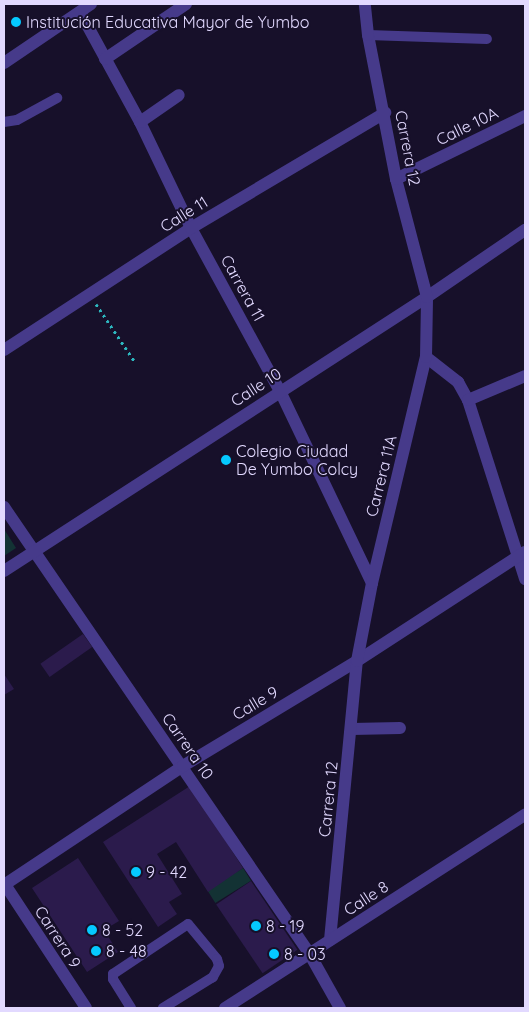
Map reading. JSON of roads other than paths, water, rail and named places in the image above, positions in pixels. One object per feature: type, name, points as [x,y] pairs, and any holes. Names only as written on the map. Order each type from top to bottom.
[{"type":"street","points":[[4,63],[92,4]]},
{"type":"street","points":[[104,59],[186,4]]},
{"type":"street","name":"Carrera 12","points":[[365,4],[368,35],[396,179],[427,297]]},
{"type":"street","name":"Carrera 11","points":[[80,12],[140,122],[191,228],[280,391],[372,583]]},
{"type":"street","points":[[140,122],[179,95]]},
{"type":"street","name":"Calle 11","points":[[4,350],[191,228],[384,113]]},
{"type":"street","name":"Calle 10A","points":[[396,179],[525,116]]},
{"type":"street","name":"Calle 10","points":[[4,571],[32,551],[427,297],[525,230]]},
{"type":"street","name":"Carrera 11A","points":[[357,661],[372,583],[426,358],[427,297]]},
{"type":"street","points":[[426,358],[458,382],[468,400],[522,553],[525,578]]},
{"type":"street","points":[[468,400],[525,376]]},
{"type":"street","name":"Carrera 10","points":[[4,507],[32,551],[183,766],[309,953],[340,1008]]},
{"type":"street","name":"Calle 9","points":[[4,884],[183,766],[357,661],[522,553]]},
{"type":"street","name":"Carrera 12","points":[[330,940],[352,729],[357,661]]},
{"type":"street","points":[[352,729],[400,728]]},
{"type":"street","name":"Calle 8","points":[[225,1008],[525,815]]},
{"type":"street","name":"Carrera 9","points":[[4,884],[86,1008]]},
{"type":"lane","points":[[368,35],[487,40]]},
{"type":"lane","points":[[4,122],[17,120],[56,98]]},
{"type":"lane","points":[[131,1008],[113,979],[113,974],[188,924],[217,959],[219,966],[213,977],[163,1008]]},
{"type":"place","name":"Institución Educativa Mayor de Yumbo","points":[[16,22]]},
{"type":"place","name":"Colegio Ciudad De Yumbo Colcy","points":[[226,460]]},
{"type":"place","name":"9 - 42","points":[[136,872]]},
{"type":"place","name":"8 - 19","points":[[256,926]]},
{"type":"place","name":"8 - 52","points":[[92,930]]},
{"type":"place","name":"8 - 48","points":[[96,951]]},
{"type":"place","name":"8 - 03","points":[[274,954]]}]
